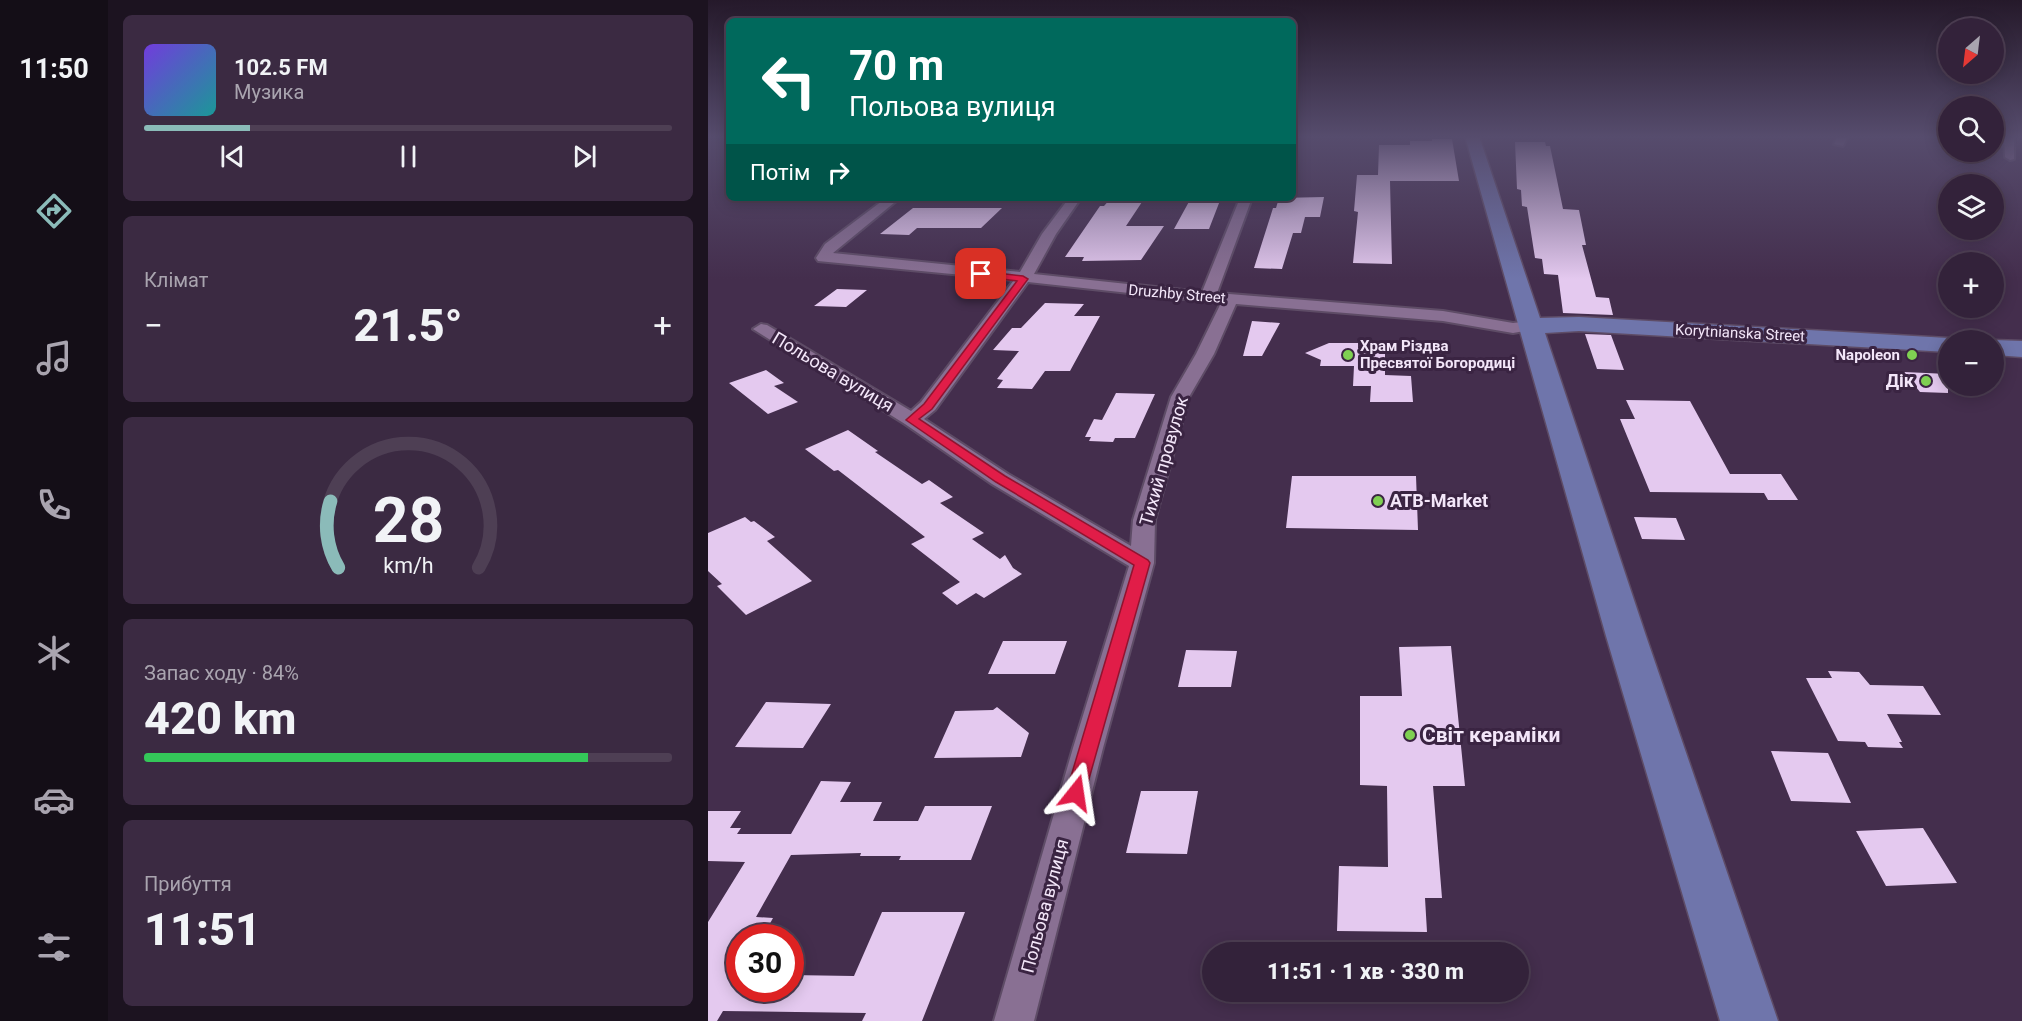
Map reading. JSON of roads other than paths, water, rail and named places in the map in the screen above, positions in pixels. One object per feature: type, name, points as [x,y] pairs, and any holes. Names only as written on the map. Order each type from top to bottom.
[{"type":"main road","points":[[1486,184],[1626,636],[1749,1021]]},
{"type":"main road","name":"Korytnianska Street","points":[[1531,326],[1596,325],[1938,344]]},
{"type":"main road","points":[[2004,348],[2022,349]]},
{"type":"street","name":"Druzhby Street","points":[[890,201],[831,247],[823,258],[838,257],[1023,279],[1208,297],[1443,316],[1513,328],[1531,326]]},
{"type":"street","points":[[912,420],[928,406],[1023,279],[1049,234],[1073,201]]},
{"type":"street","points":[[1208,297],[1245,201]]},
{"type":"street","name":"Тихий провулок","points":[[1142,563],[1144,520],[1180,397],[1223,319],[1230,298]]},
{"type":"street","name":"Польова вулиця","points":[[761,329],[912,420],[1000,479],[1142,563],[1088,748],[1014,1021]]},
{"type":"place","name":"Храм Різдва Пресвятої Богородиці","points":[[1348,355]]},
{"type":"place","name":"Napoleon","points":[[1912,355]]},
{"type":"place","name":"Дік","points":[[1926,381]]},
{"type":"place","name":"ATB-Market","points":[[1378,501]]},
{"type":"place","name":"Світ кераміки","points":[[1410,735]]}]
